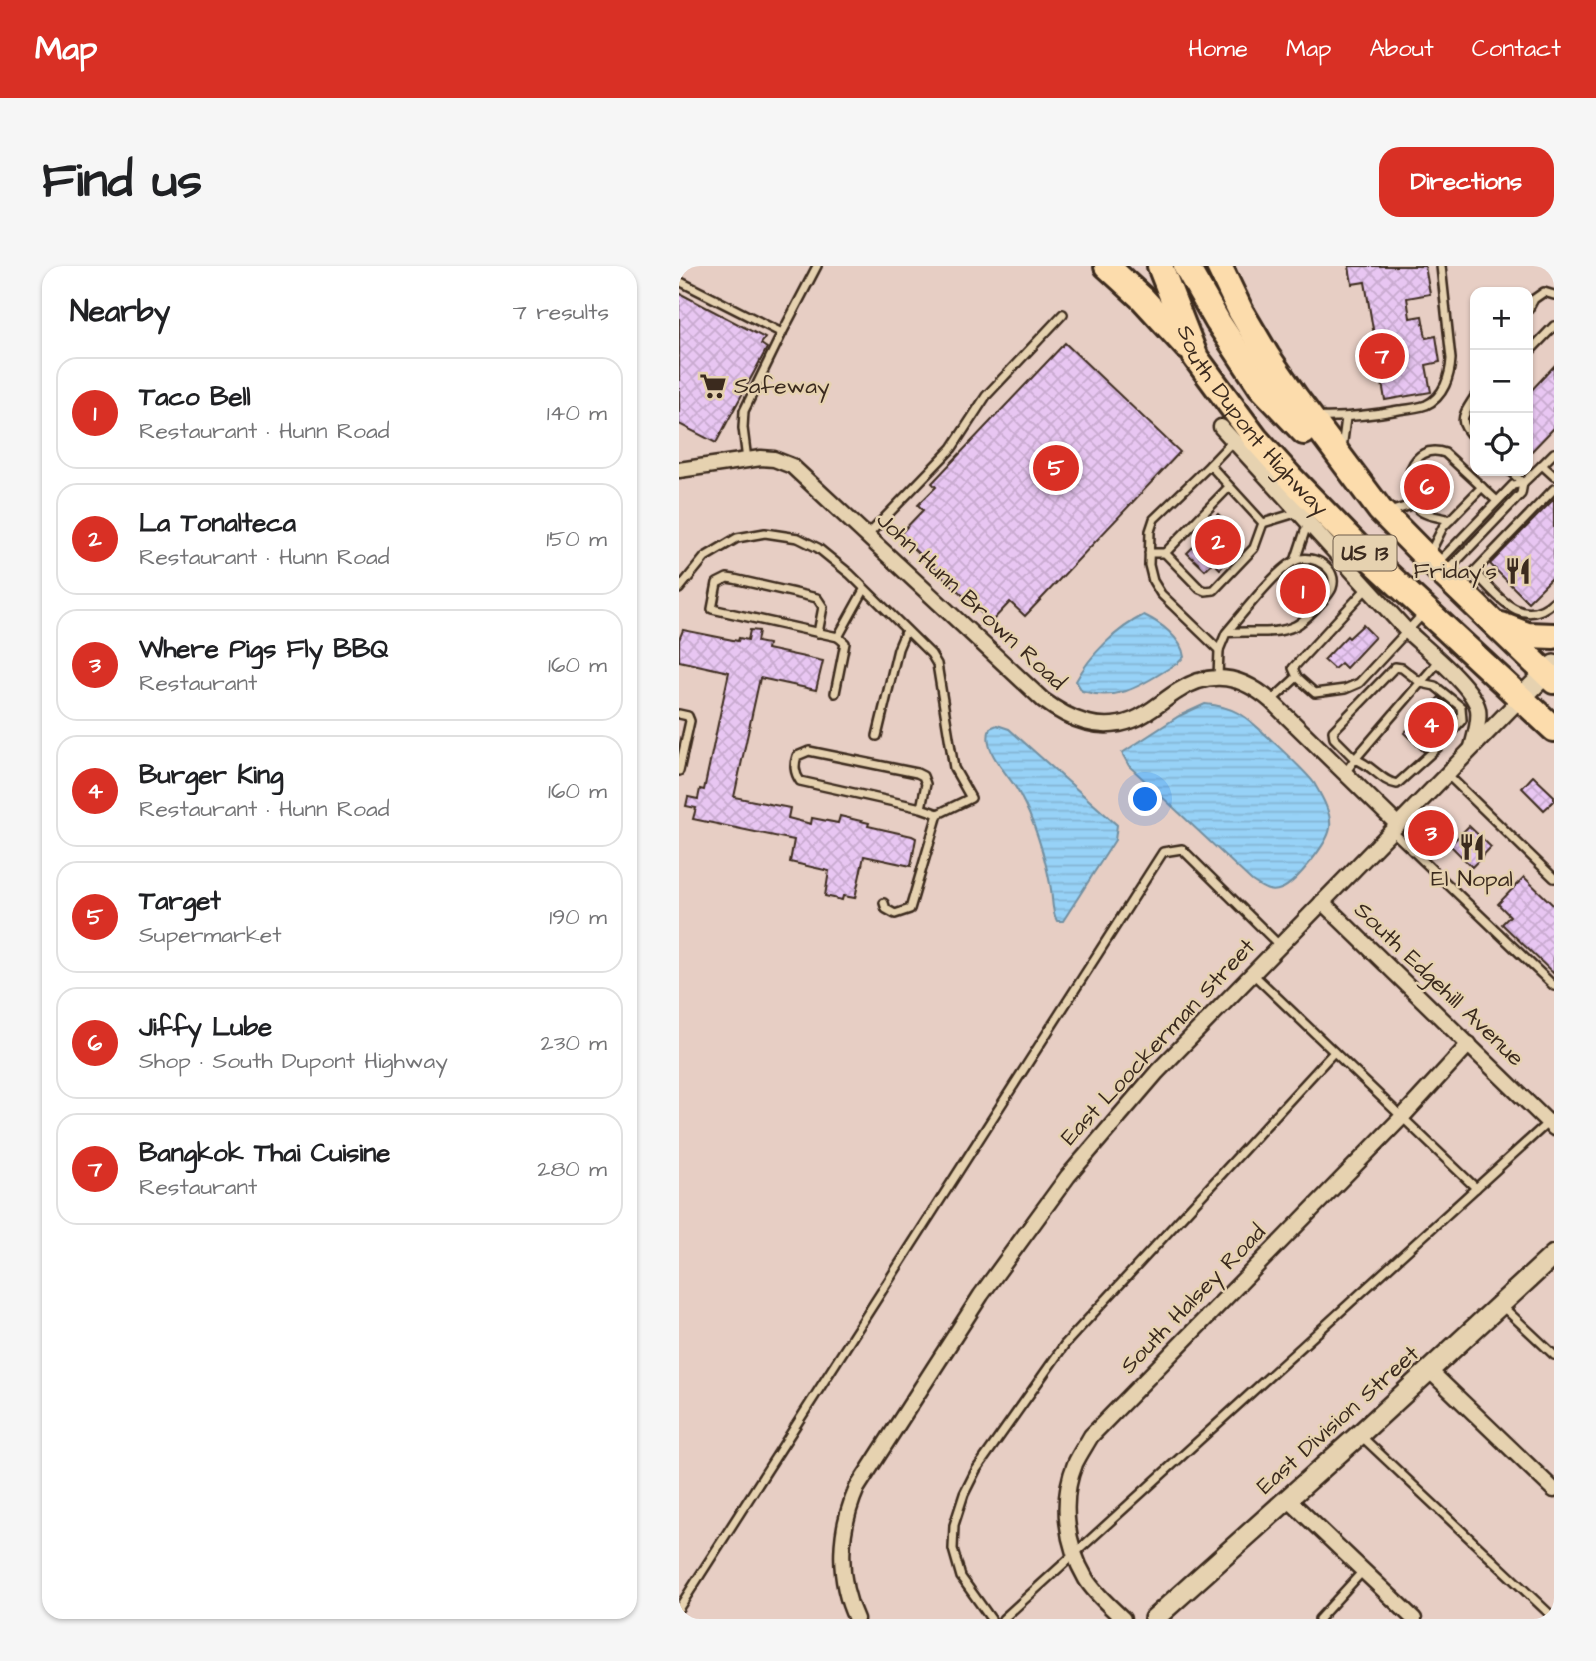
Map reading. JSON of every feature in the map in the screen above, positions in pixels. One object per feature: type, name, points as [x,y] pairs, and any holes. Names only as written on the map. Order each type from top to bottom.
[{"type":"highway","points":[[1107,266],[1143,299],[1196,358]]},
{"type":"highway","name":"South Dupont Highway","points":[[1160,266],[1196,358],[1255,438],[1358,547],[1554,729]]},
{"type":"highway","points":[[1186,266],[1218,322],[1261,387],[1381,512]]},
{"type":"highway","name":"South Dupont Highway","points":[[1219,266],[1241,312],[1267,356],[1381,512],[1493,622],[1551,673]]},
{"type":"highway","points":[[1493,622],[1527,635],[1554,636]]},
{"type":"main road","name":"East Loockerman Street","points":[[1521,698],[1551,673]]},
{"type":"main road","name":"East Division Street","points":[[1154,1619],[1554,1255]]},
{"type":"street","points":[[1221,427],[1407,631],[1440,661],[1474,698],[1479,722],[1471,749]]},
{"type":"street","name":"John Hunn Brown Road","points":[[679,470],[747,460],[774,460],[792,466],[1043,700],[1072,719],[1102,725],[1134,720],[1190,684],[1218,678]]},
{"type":"street","points":[[1218,678],[1248,684],[1271,701],[1394,827]]},
{"type":"street","name":"East Loockerman Street","points":[[855,1619],[844,1578],[841,1553],[857,1488],[981,1295],[1068,1176],[1157,1072],[1521,698]]},
{"type":"street","name":"South Edgehill Avenue","points":[[1322,901],[1552,1122]]},
{"type":"street","name":"South Halsey Road","points":[[1123,1619],[1087,1580],[1075,1555],[1066,1519],[1067,1494],[1075,1465],[1091,1436],[1403,1116],[1469,1044]]},
{"type":"street","points":[[1429,1370],[1554,1490]]},
{"type":"street","points":[[1288,1499],[1414,1619]]},
{"type":"lane","points":[[747,460],[744,411],[817,266]]},
{"type":"lane","points":[[1309,416],[1346,418],[1427,405],[1438,396],[1450,374],[1451,359],[1441,266]]},
{"type":"lane","points":[[679,281],[782,333]]},
{"type":"lane","points":[[1533,301],[1544,292],[1552,292],[1554,295]]},
{"type":"lane","points":[[867,536],[952,448],[986,396],[1063,314]]},
{"type":"lane","points":[[1531,350],[1554,327]]},
{"type":"lane","points":[[1470,404],[1462,421],[1464,429],[1470,434]]},
{"type":"lane","points":[[1340,458],[1346,418]]},
{"type":"lane","points":[[1219,650],[1161,594],[1150,573],[1150,531],[1154,519],[1233,441]]},
{"type":"lane","points":[[1450,520],[1424,513],[1415,504],[1409,484],[1409,470],[1421,456],[1431,452],[1445,453],[1497,501]]},
{"type":"lane","points":[[1435,567],[1513,485],[1523,483],[1554,453]]},
{"type":"lane","points":[[1210,465],[1263,523]]},
{"type":"lane","points":[[1542,465],[1554,476]]},
{"type":"lane","points":[[1515,476],[1523,483]]},
{"type":"lane","points":[[1435,567],[1521,494],[1523,483]]},
{"type":"lane","points":[[1165,553],[1229,487]]},
{"type":"lane","points":[[1435,567],[1436,537],[1482,487]]},
{"type":"lane","points":[[1554,489],[1474,572],[1515,610],[1534,613],[1545,610],[1554,601]]},
{"type":"lane","points":[[1381,512],[1415,504]]},
{"type":"lane","points":[[1263,523],[1304,517],[1295,561]]},
{"type":"lane","points":[[1149,553],[1165,553],[1200,589],[1205,592],[1214,590],[1254,548],[1263,523]]},
{"type":"lane","points":[[679,589],[705,557],[737,538],[765,533],[797,538],[818,548],[850,574],[932,654],[937,664],[954,768],[971,798],[938,814],[800,780],[796,774],[797,756],[809,751],[917,773],[923,776],[926,784],[921,808]]},
{"type":"lane","points":[[1218,678],[1219,650],[1226,633],[1275,578],[1295,561],[1308,558],[1318,561],[1329,570],[1332,588],[1297,626],[1276,631],[1226,633]]},
{"type":"lane","points":[[818,632],[823,607],[817,598],[734,579],[727,578],[717,583],[712,609],[838,637],[845,643],[835,693]]},
{"type":"lane","points":[[1368,587],[1293,668],[1297,677],[1315,693],[1345,690],[1359,683],[1427,610]]},
{"type":"lane","points":[[838,637],[864,590]]},
{"type":"lane","points":[[877,736],[898,649],[906,630]]},
{"type":"lane","points":[[1344,773],[1440,661]]},
{"type":"lane","points":[[1395,667],[1402,668],[1421,683],[1435,687],[1461,707],[1462,720],[1438,747],[1397,784],[1387,780],[1367,763],[1355,759],[1334,738],[1333,731],[1395,667]]},
{"type":"lane","points":[[1271,701],[1297,677]]},
{"type":"lane","points":[[679,714],[688,716],[689,721],[679,771]]},
{"type":"lane","points":[[1447,774],[1554,878]]},
{"type":"lane","points":[[884,903],[886,909],[895,914],[910,909],[938,814]]},
{"type":"lane","points":[[1394,827],[1554,986]]},
{"type":"lane","points":[[679,1608],[1163,852],[1182,849],[1280,946]]},
{"type":"lane","points":[[1254,975],[1476,1188]]},
{"type":"lane","points":[[991,1619],[961,1577],[953,1549],[954,1525],[964,1494],[976,1470],[1065,1344],[1334,1052]]},
{"type":"lane","points":[[1003,1619],[1552,1122]]},
{"type":"lane","points":[[1501,1304],[1554,1355]]},
{"type":"lane","points":[[1359,1435],[1554,1618]]},
{"type":"lane","points":[[1319,1619],[1363,1571]]},
{"type":"water","points":[[1144,615],[1163,626],[1174,637],[1184,657],[1133,689],[1109,694],[1082,691],[1076,681],[1089,662],[1114,635]]},
{"type":"water","points":[[1205,704],[1231,710],[1255,726],[1309,777],[1325,804],[1330,822],[1328,835],[1302,871],[1281,889],[1269,890],[1252,881],[1129,766],[1122,753],[1179,716]]},
{"type":"water","points":[[997,725],[1009,729],[1117,825],[1115,840],[1063,921],[1057,921],[1055,917],[1045,861],[1030,816],[989,746],[990,728]]},
{"type":"building","points":[[1349,266],[1425,266],[1430,294],[1407,298],[1410,318],[1422,316],[1426,338],[1436,336],[1440,362],[1426,365],[1431,392],[1385,400],[1365,282],[1352,284]]},
{"type":"building","name":"Safeway","points":[[679,293],[765,338],[761,344],[767,348],[716,443],[679,424]]},
{"type":"building","points":[[1065,343],[1180,452],[1025,616],[1010,602],[991,622],[899,535],[923,510],[918,505],[936,487],[932,483]]},
{"type":"building","points":[[1554,366],[1554,428],[1533,450],[1533,413],[1533,389]]},
{"type":"building","points":[[1436,471],[1442,496],[1420,501],[1415,488],[1416,476]]},
{"type":"building","points":[[1554,499],[1554,576],[1528,602],[1490,564]]},
{"type":"building","points":[[1218,514],[1238,533],[1234,537],[1243,546],[1220,569],[1213,562],[1205,570],[1187,553],[1202,538],[1198,534]]},
{"type":"building","points":[[1312,571],[1323,582],[1294,611],[1284,601]]},
{"type":"building","points":[[1363,625],[1375,637],[1346,668],[1341,663],[1334,669],[1324,660],[1347,636],[1349,638]]},
{"type":"building","points":[[683,630],[738,641],[739,638],[748,640],[750,630],[759,631],[757,642],[768,644],[767,649],[823,661],[816,690],[760,678],[734,797],[790,808],[788,818],[811,824],[812,818],[838,823],[840,816],[869,823],[868,826],[912,836],[916,838],[911,866],[864,856],[855,898],[843,896],[842,900],[825,896],[829,871],[790,862],[794,840],[693,819],[696,808],[686,806],[688,797],[698,799],[700,789],[704,790],[729,672],[679,661],[679,640]]},
{"type":"building","points":[[1439,697],[1456,718],[1424,752],[1404,733]]},
{"type":"building","points":[[1533,776],[1554,796],[1554,801],[1544,810],[1522,788]]},
{"type":"building","points":[[1469,826],[1491,847],[1472,867],[1450,845]]},
{"type":"building","points":[[1524,877],[1554,906],[1554,974],[1502,924],[1510,916],[1498,904]]},
{"type":"place","name":"Bangkok Thai Cuisine","points":[[1382,356]]},
{"type":"place","name":"Safeway","points":[[713,386]]},
{"type":"place","name":"Target","points":[[1056,468]]},
{"type":"place","name":"Jiffy Lube","points":[[1427,487]]},
{"type":"place","name":"La Tonalteca","points":[[1218,542]]},
{"type":"place","name":"Friday's","points":[[1518,571]]},
{"type":"place","name":"Taco Bell","points":[[1303,591]]},
{"type":"place","name":"Burger King","points":[[1431,725]]},
{"type":"place","name":"Where Pigs Fly BBQ","points":[[1431,833]]},
{"type":"place","name":"El Nopal","points":[[1472,847]]}]
